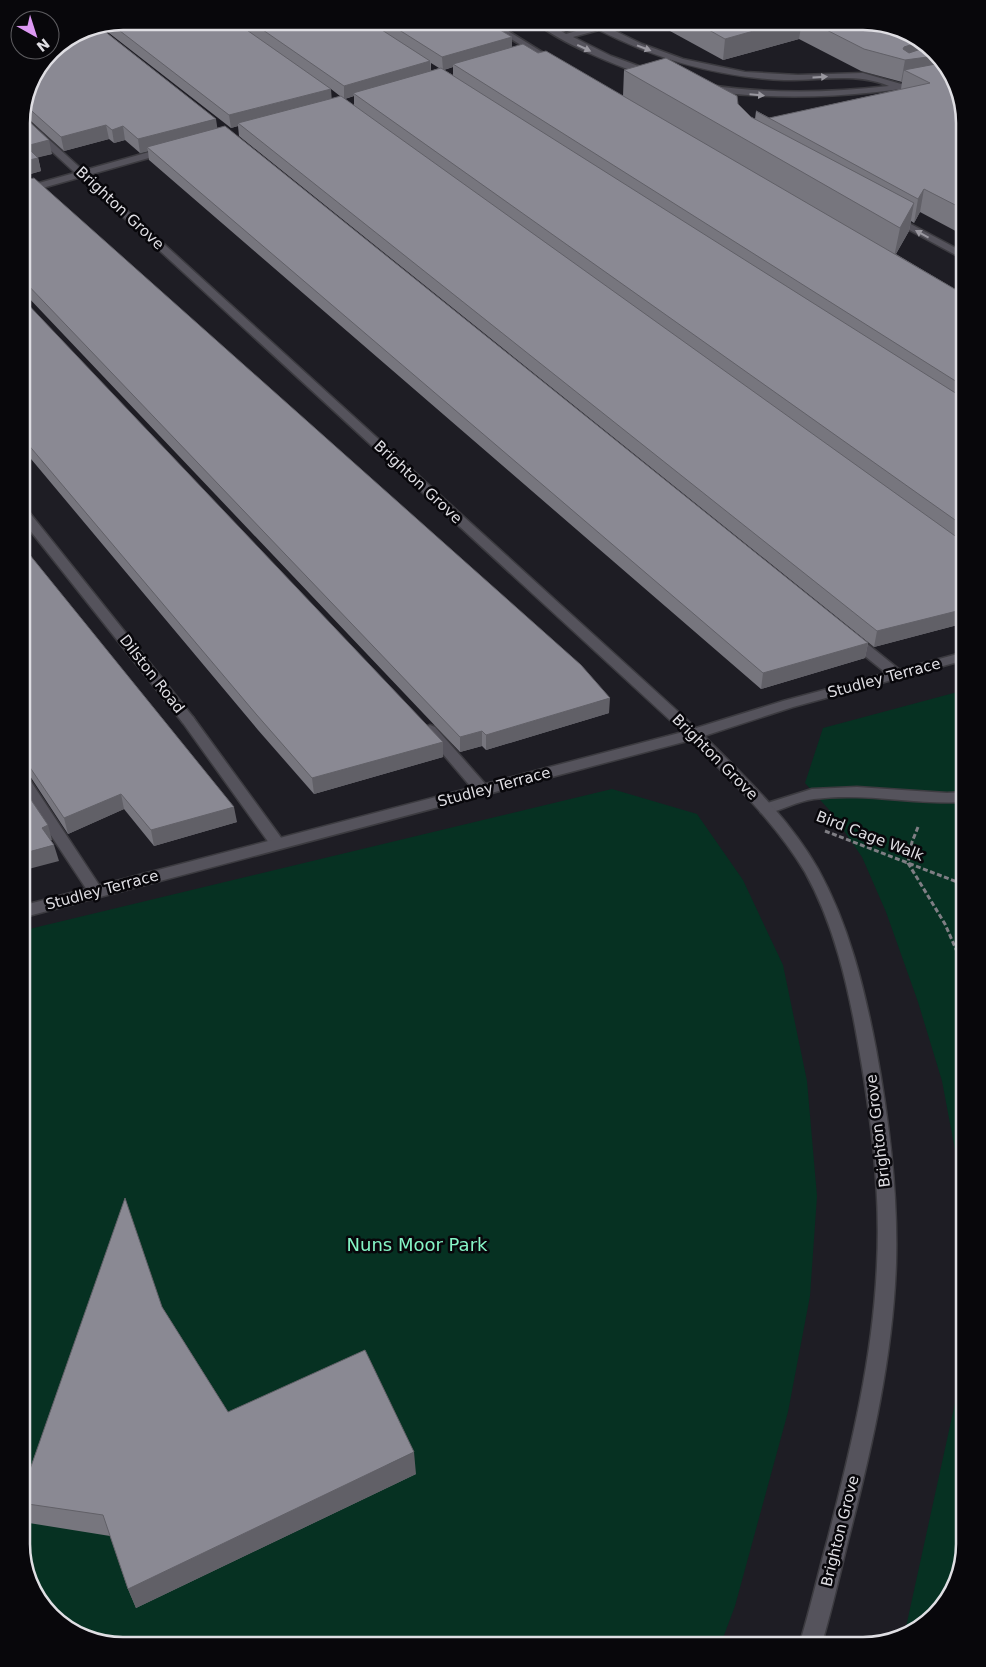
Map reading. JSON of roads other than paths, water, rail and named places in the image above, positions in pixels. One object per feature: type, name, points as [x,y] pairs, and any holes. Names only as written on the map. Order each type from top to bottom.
[{"type":"street","points":[[499,30],[529,51],[567,69]]},
{"type":"street","points":[[552,30],[617,63],[664,78]]},
{"type":"street","points":[[564,37],[589,30]]},
{"type":"street","points":[[606,30],[663,55],[729,72],[764,76],[813,77],[858,74],[875,77],[902,87]]},
{"type":"street","points":[[696,86],[739,98],[826,96],[945,80]]},
{"type":"street","name":"Brighton Grove","points":[[30,125],[694,734],[766,809],[795,845],[823,892],[843,942],[860,1008],[884,1160],[887,1224],[884,1295],[872,1394],[847,1507],[812,1637]]},
{"type":"street","points":[[30,189],[175,148]]},
{"type":"street","points":[[880,210],[956,252]]},
{"type":"street","name":"Dilston Road","points":[[30,521],[188,720],[276,843]]},
{"type":"street","points":[[842,630],[896,674]]},
{"type":"street","name":"Studley Terrace","points":[[30,910],[694,734],[788,704],[956,658]]},
{"type":"street","points":[[419,719],[482,790]]},
{"type":"street","points":[[30,792],[96,892]]},
{"type":"street","points":[[766,809],[812,794],[857,792],[931,797],[956,796]]},
{"type":"park label","name":"Nuns Moor Park","points":[[417,1245]]}]
